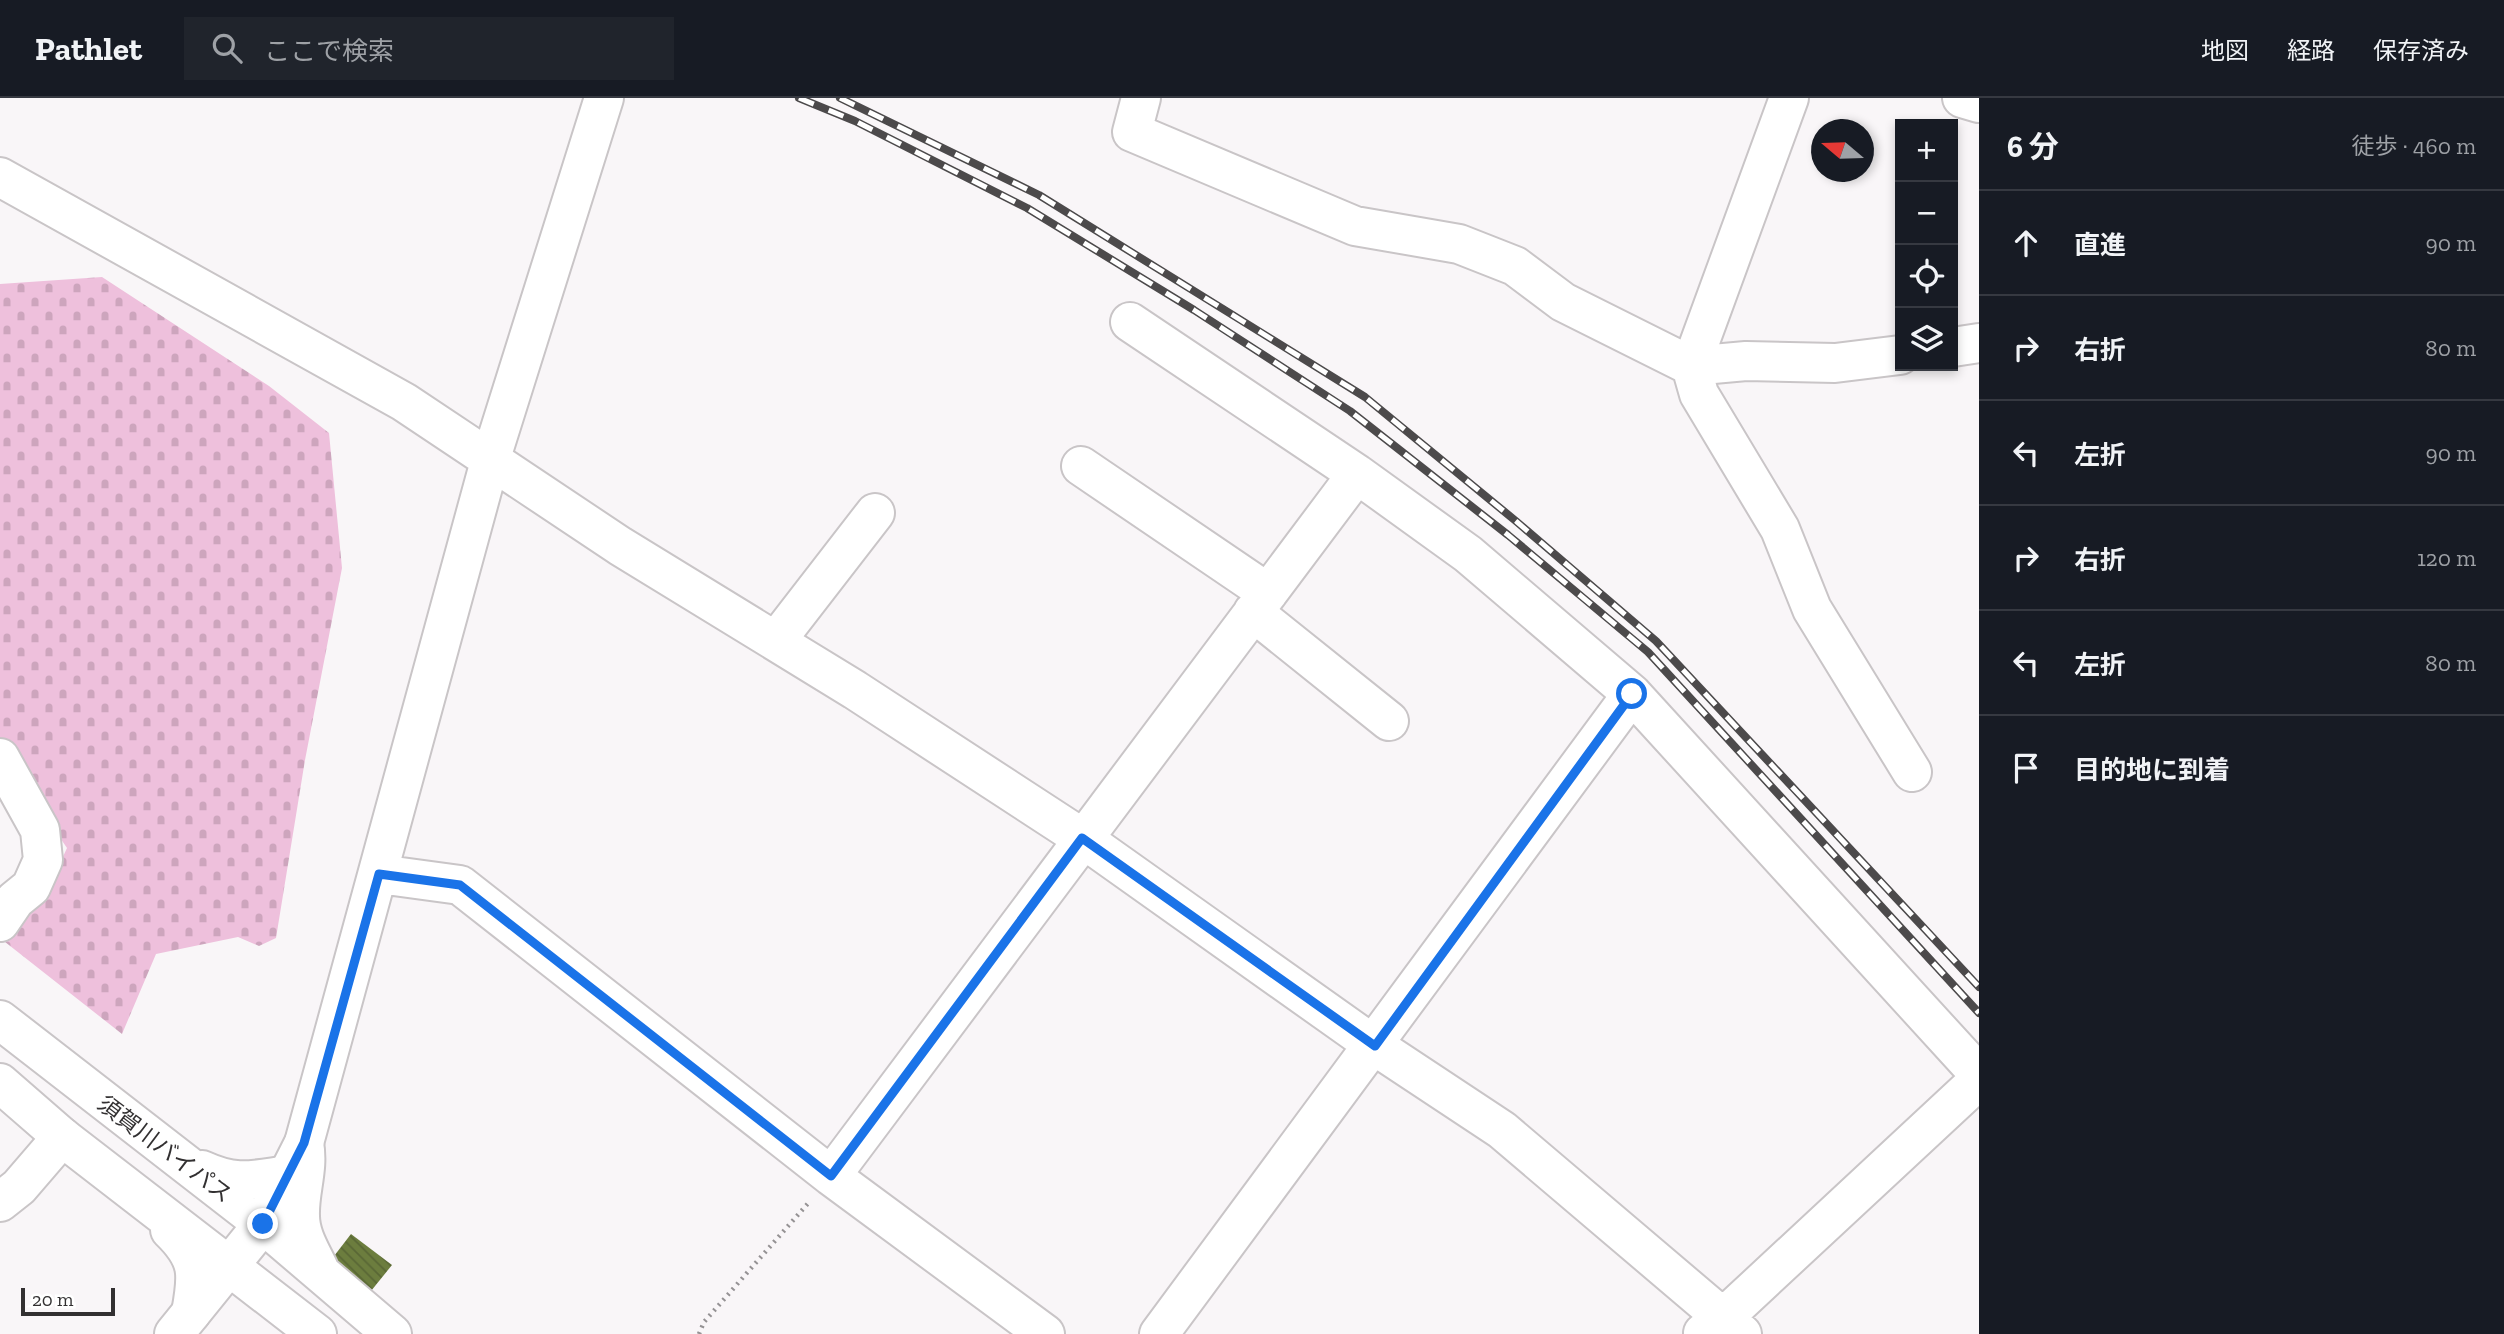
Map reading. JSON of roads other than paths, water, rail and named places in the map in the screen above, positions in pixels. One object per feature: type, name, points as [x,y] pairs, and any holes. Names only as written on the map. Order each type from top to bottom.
[{"type":"main road","points":[[190,1315],[247,1245],[296,1159],[379,874],[490,461],[604,98]]},
{"type":"main road","points":[[1141,98],[1132,132],[1355,226],[1459,244],[1515,266],[1563,302],[1691,366],[1746,361],[1835,363],[1895,356]]},
{"type":"main road","points":[[1788,98],[1691,366],[1699,394],[1780,529],[1812,609],[1912,772]]},
{"type":"main road","points":[[1962,98],[1979,103]]},
{"type":"main road","points":[[0,177],[404,402],[490,461],[1082,838],[1375,1046],[1502,1130],[1722,1329],[1979,1077],[1632,694],[1468,554],[1357,474],[1130,322]]},
{"type":"main road","points":[[1958,346],[1979,343]]},
{"type":"main road","points":[[1080,466],[1260,602],[1389,721]]},
{"type":"main road","points":[[831,1176],[1357,474]]},
{"type":"main road","points":[[776,641],[874,513]]},
{"type":"main road","points":[[1159,1334],[1375,1046],[1632,694]]},
{"type":"main road","points":[[0,758],[40,830],[43,860],[31,887],[15,900],[0,922]]},
{"type":"main road","points":[[379,874],[460,885],[831,1176],[1045,1334]]},
{"type":"main road","name":"須賀川バイパス","points":[[0,1020],[178,1159],[247,1245],[264,1292],[317,1334]]},
{"type":"main road","name":"須賀川バイパス","points":[[0,1083],[62,1137],[114,1177],[247,1245],[321,1273],[392,1334]]},
{"type":"main road","points":[[81,1085],[126,1151],[221,1222],[235,1239],[247,1245],[348,1334]]},
{"type":"main road","points":[[0,1202],[19,1187],[62,1137]]},
{"type":"main road","points":[[178,1159],[229,1181],[250,1183],[296,1159],[308,1162],[300,1219],[303,1236],[321,1273]]},
{"type":"main road","points":[[114,1177],[187,1246],[195,1263],[197,1283],[190,1315]]},
{"type":"main road","points":[[190,1315],[234,1284],[264,1292]]},
{"type":"railway","points":[[799,98],[855,121],[1027,208],[1194,310],[1350,411],[1508,535],[1648,652],[1979,1013]]},
{"type":"railway","points":[[840,98],[1039,195],[1365,397],[1656,641],[1979,987]]}]
